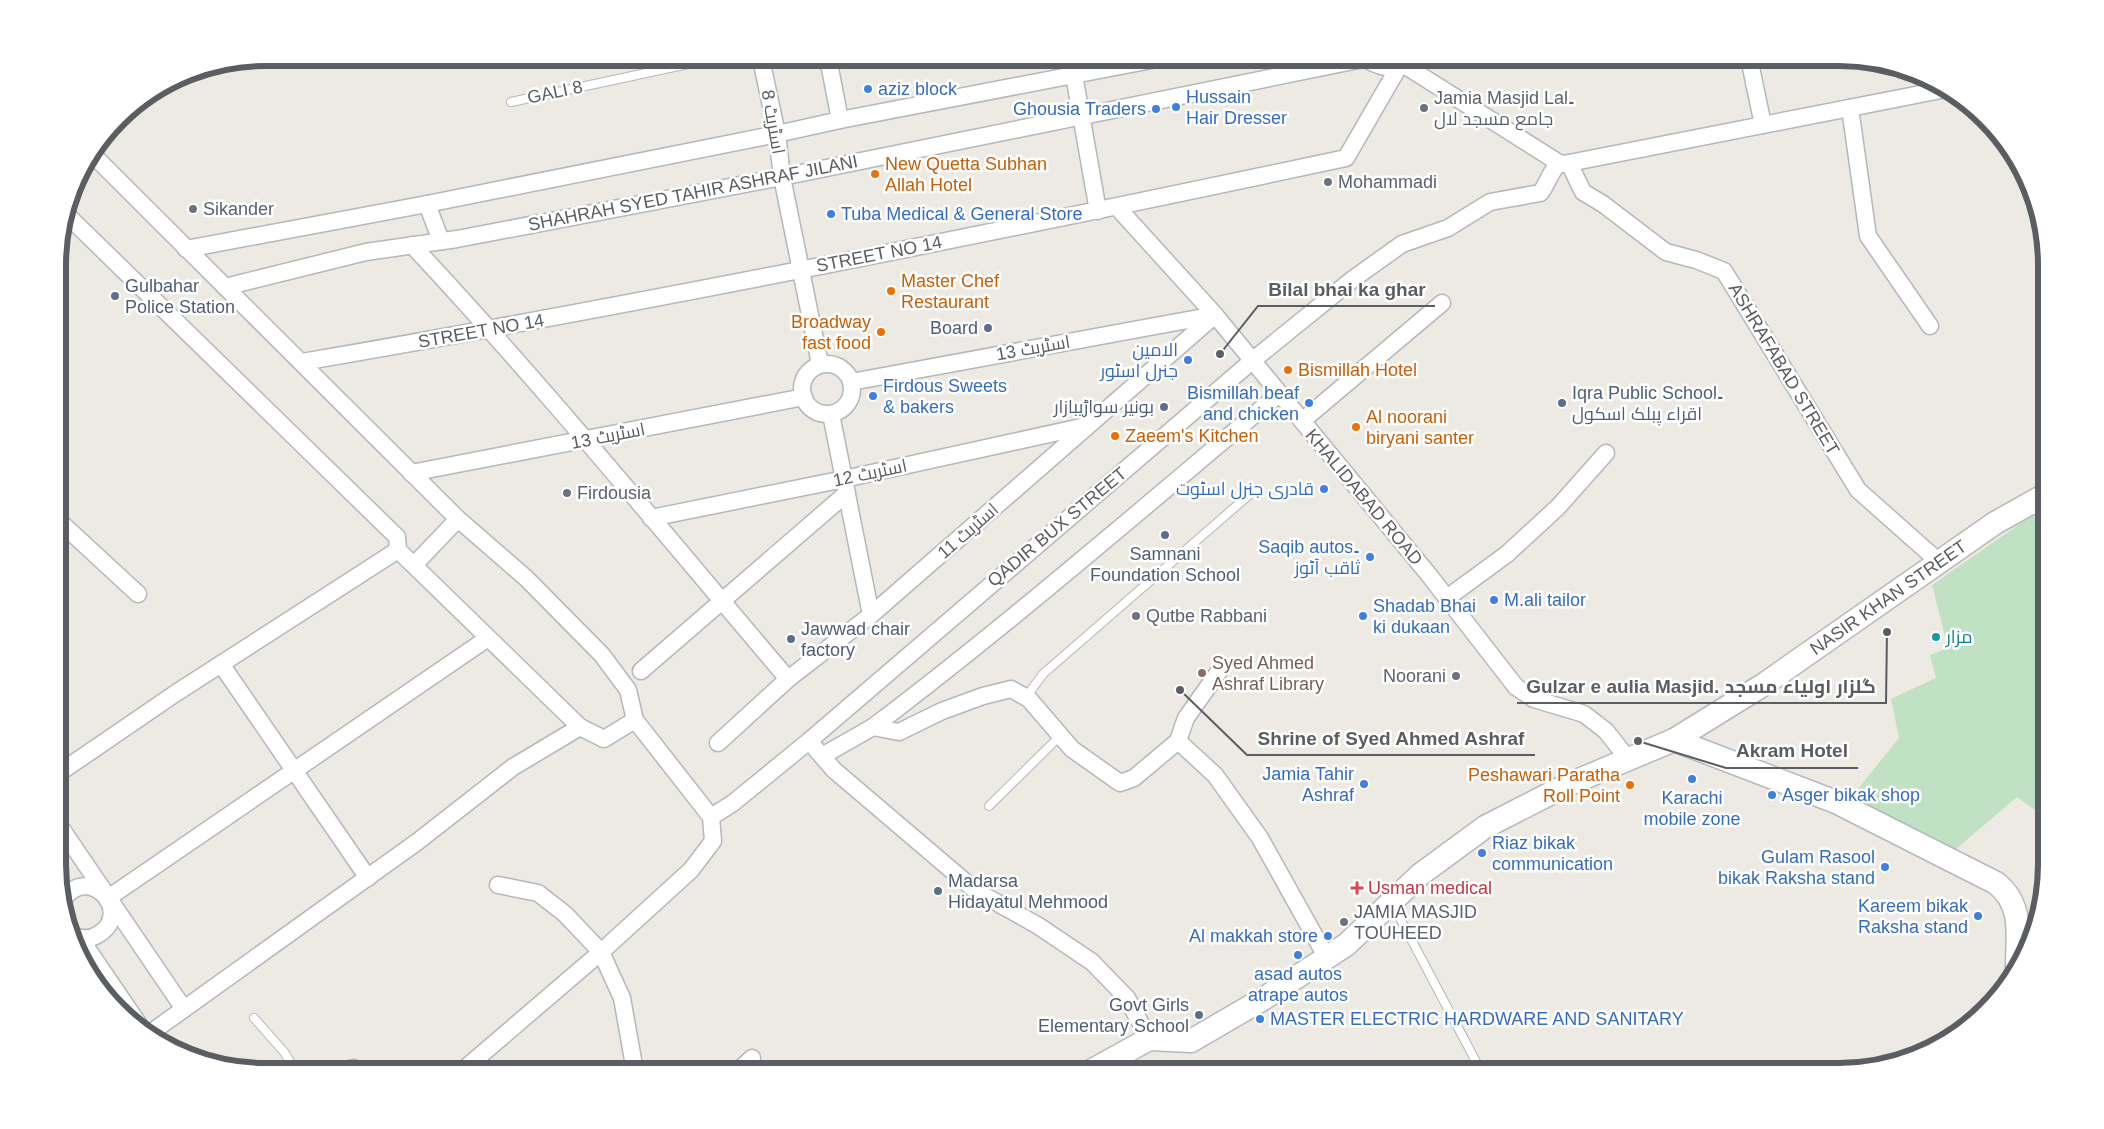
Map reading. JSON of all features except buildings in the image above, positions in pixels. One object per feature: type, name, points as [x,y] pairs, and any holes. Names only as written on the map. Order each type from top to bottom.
[{"type":"street","name":"اسٹریٹ 8","points":[[764,66],[777,134],[782,177],[820,364]]},
{"type":"street","points":[[830,66],[840,120]]},
{"type":"street","points":[[186,249],[427,204],[840,120],[1121,66]]},
{"type":"street","name":"SHAHRAH SYED TAHIR ASHRAF JILANI","points":[[225,287],[366,252],[441,241],[782,177],[1329,66]]},
{"type":"street","name":"STREET NO 14","points":[[302,362],[491,330],[801,270],[1098,211],[1346,158],[1402,66]]},
{"type":"street","points":[[1415,66],[1564,163],[1935,91]]},
{"type":"street","points":[[1751,66],[1764,124]]},
{"type":"street","points":[[1074,75],[1098,211]]},
{"type":"street","points":[[1850,108],[1868,236],[1930,326]]},
{"type":"street","points":[[97,159],[411,473],[458,519],[526,578],[602,655],[628,690],[635,720],[710,817],[713,841],[691,870],[601,952],[472,1063]]},
{"type":"street","name":"QADIR BUX STREET","points":[[710,817],[733,802],[809,741],[1252,361],[1353,279],[1402,244],[1448,228],[1490,202],[1540,193],[1544,190],[1552,170],[1564,163]]},
{"type":"street","name":"ASHRAFABAD STREET","points":[[1564,163],[1583,192],[1603,204],[1666,252],[1696,260],[1724,271],[1858,490],[1938,561]]},
{"type":"street","points":[[427,204],[441,241]]},
{"type":"street","name":"KHALIDABAD ROAD","points":[[1117,207],[1214,315],[1447,598],[1516,687],[1534,699],[1584,714],[1606,731],[1628,760]]},
{"type":"street","points":[[72,220],[396,537],[398,550],[580,727],[604,739],[635,720]]},
{"type":"street","points":[[412,245],[491,330],[587,440],[788,679]]},
{"type":"street","points":[[1302,421],[1442,303]]},
{"type":"street","name":"اسٹریٹ 13","points":[[851,382],[1214,315]]},
{"type":"street","name":"اسٹریٹ 11","points":[[718,743],[788,679],[871,615],[1214,315]]},
{"type":"street","points":[[820,364],[838,366],[847,374],[851,382],[851,397],[840,411],[831,414],[817,412],[810,407],[804,398],[802,385],[805,377],[820,364]]},
{"type":"street","points":[[822,756],[873,727],[922,690],[1279,394]]},
{"type":"street","name":"اسٹریٹ 13","points":[[411,473],[804,398]]},
{"type":"street","points":[[831,414],[871,615]]},
{"type":"street","name":"اسٹریٹ 12","points":[[651,518],[845,486],[1088,426]]},
{"type":"street","points":[[1447,598],[1507,554],[1558,507],[1606,453]]},
{"type":"street","points":[[641,671],[722,601],[845,486]]},
{"type":"street","name":"NASIR KHAN STREET","points":[[1149,1039],[1191,1041],[1263,1000],[1346,945],[1421,874],[1485,827],[1567,785],[1674,740],[1763,685],[1906,587],[1938,561],[1995,523],[2038,499]]},
{"type":"street","points":[[414,565],[458,519]]},
{"type":"street","points":[[66,528],[138,594]]},
{"type":"street","points":[[66,768],[221,664],[398,550]]},
{"type":"street","points":[[108,898],[488,638]]},
{"type":"street","points":[[221,664],[368,878]]},
{"type":"street","points":[[873,727],[899,732],[942,711],[983,696],[1011,689],[1026,697],[1072,749],[1120,783],[1134,778],[1178,741],[1186,718],[1222,667]]},
{"type":"street","points":[[150,1026],[184,1009],[417,842],[513,767],[580,727]]},
{"type":"street","points":[[1674,740],[1836,802],[1996,882],[2012,898],[2016,911],[2017,952]]},
{"type":"street","points":[[809,741],[834,770],[976,891],[1036,925],[1092,962],[1127,998],[1149,1039],[1106,1063]]},
{"type":"street","points":[[1178,741],[1215,775],[1260,838],[1326,958]]},
{"type":"street","points":[[66,835],[184,1009]]},
{"type":"street","points":[[498,885],[538,893],[565,914],[601,952],[622,998],[634,1063]]},
{"type":"street","points":[[69,894],[74,889],[82,886],[92,887],[100,890],[108,898],[112,908],[112,917],[108,925],[97,936],[80,937]]},
{"type":"street","points":[[747,1063],[752,1058]]},
{"type":"lane","name":"GALI 8","points":[[511,102],[679,66]]},
{"type":"lane","points":[[1026,697],[1043,674],[1257,488]]},
{"type":"lane","points":[[989,806],[1061,735]]},
{"type":"lane","points":[[1392,902],[1477,1063]]},
{"type":"lane","points":[[254,1018],[284,1052],[291,1063]]},
{"type":"green space","points":[[2038,512],[2038,812],[2017,797],[1950,854],[1849,800],[1899,738],[1891,699],[1936,678],[1930,655],[1948,648],[1932,585]]},
{"type":"place","name":"aziz block","points":[[868,89]]},
{"type":"place","name":"Hussain Hair Dresser","points":[[1176,107]]},
{"type":"place","name":"Jamia Masjid Lal۔ جامع مسجد لال","points":[[1424,108]]},
{"type":"place","name":"Ghousia Traders","points":[[1156,109]]},
{"type":"place","name":"New Quetta Subhan Allah Hotel","points":[[875,174]]},
{"type":"place","name":"Mohammadi","points":[[1328,182]]},
{"type":"place","name":"Sikander","points":[[193,209]]},
{"type":"place","name":"Tuba Medical & General Store","points":[[831,214]]},
{"type":"place","name":"Master Chef Restaurant","points":[[891,291]]},
{"type":"place","name":"Gulbahar Police Station","points":[[115,296]]},
{"type":"place","name":"Board","points":[[988,328]]},
{"type":"place","name":"Broadway fast food","points":[[881,332]]},
{"type":"place","name":"Bilal bhai ka ghar","points":[[1220,354]]},
{"type":"place","name":"الامین جنرل اسٹور","points":[[1188,360]]},
{"type":"place","name":"Bismillah Hotel","points":[[1288,370]]},
{"type":"place","name":"Firdous Sweets & bakers","points":[[873,396]]},
{"type":"place","name":"Bismillah beaf and chicken","points":[[1309,403]]},
{"type":"place","name":"Iqra Public School۔ اقراء پبلک اسکول","points":[[1562,403]]},
{"type":"place","name":"بونیر سواڑیبازار","points":[[1164,407]]},
{"type":"place","name":"Al noorani biryani santer","points":[[1356,427]]},
{"type":"place","name":"Zaeem's Kitchen","points":[[1115,436]]},
{"type":"place","name":"قادری جنرل اسٹوت","points":[[1324,489]]},
{"type":"place","name":"Firdousia","points":[[567,493]]},
{"type":"place","name":"Samnani Foundation School","points":[[1165,535]]},
{"type":"place","name":"Saqib autos۔ ثاقب آٹوز","points":[[1370,557]]},
{"type":"place","name":"M.ali tailor","points":[[1494,600]]},
{"type":"place","name":"Qutbe Rabbani","points":[[1136,616]]},
{"type":"place","name":"Shadab Bhai ki dukaan","points":[[1363,616]]},
{"type":"place","name":"Gulzar e aulia Masjid. گلزار اولیاء مسجد","points":[[1887,632]]},
{"type":"place","name":"مزار","points":[[1936,637]]},
{"type":"place","name":"Jawwad chair factory","points":[[791,639]]},
{"type":"place","name":"Syed Ahmed Ashraf Library","points":[[1202,673]]},
{"type":"place","name":"Noorani","points":[[1456,676]]},
{"type":"place","name":"Shrine of Syed Ahmed Ashraf","points":[[1180,690]]},
{"type":"place","name":"Akram Hotel","points":[[1638,741]]},
{"type":"place","name":"Karachi mobile zone","points":[[1692,779]]},
{"type":"place","name":"Jamia Tahir Ashraf","points":[[1364,784]]},
{"type":"place","name":"Peshawari Paratha Roll Point","points":[[1630,785]]},
{"type":"place","name":"Asger bikak shop","points":[[1772,795]]},
{"type":"place","name":"Riaz bikak communication","points":[[1482,853]]},
{"type":"place","name":"Gulam Rasool bikak Raksha stand","points":[[1885,867]]},
{"type":"place","name":"Usman medical","points":[[1357,888]]},
{"type":"place","name":"Madarsa Hidayatul Mehmood","points":[[938,891]]},
{"type":"place","name":"Kareem bikak Raksha stand","points":[[1978,916]]},
{"type":"place","name":"JAMIA MASJID TOUHEED","points":[[1344,922]]},
{"type":"place","name":"Al makkah store","points":[[1328,936]]},
{"type":"place","name":"asad autos atrape autos","points":[[1298,955]]},
{"type":"place","name":"Govt Girls Elementary School","points":[[1199,1015]]},
{"type":"place","name":"MASTER ELECTRIC HARDWARE AND SANITARY","points":[[1260,1019]]}]
